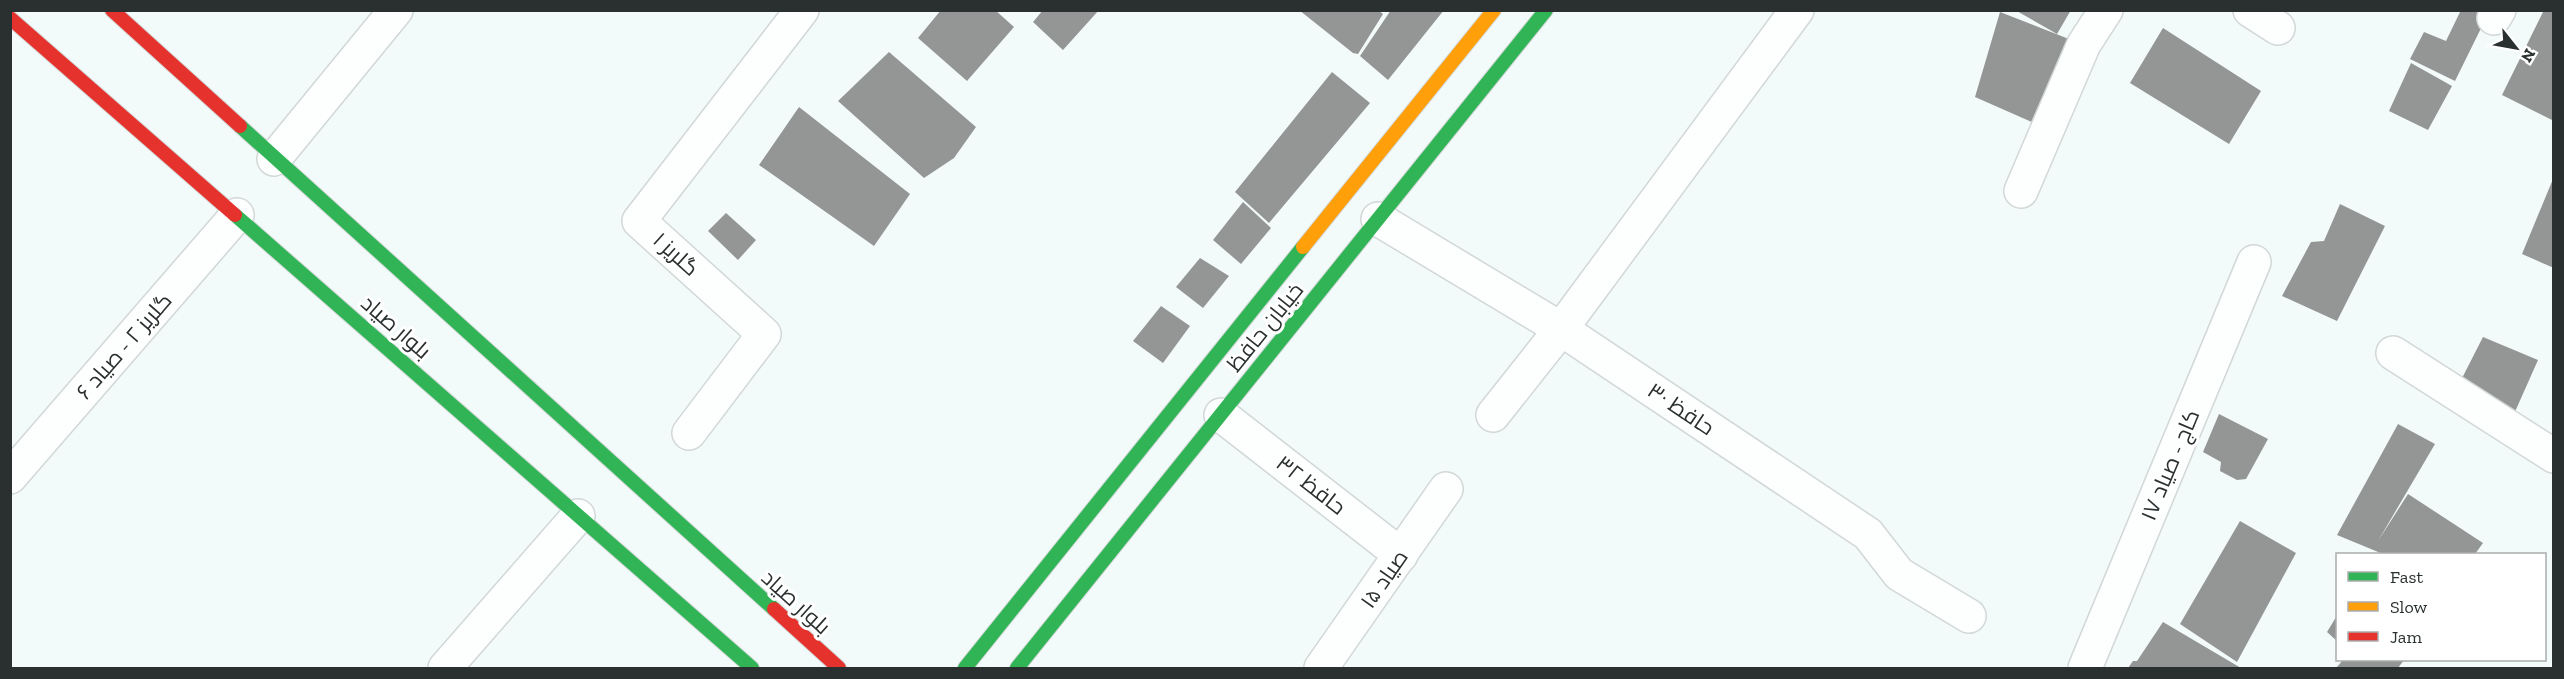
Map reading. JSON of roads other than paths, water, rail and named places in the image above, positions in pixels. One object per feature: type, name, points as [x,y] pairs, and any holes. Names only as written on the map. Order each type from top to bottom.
[{"type":"main road","name":"بلوار صیاد","points":[[112,10],[839,669]]},
{"type":"main road","name":"خیابان حافظ","points":[[965,669],[1494,10]]},
{"type":"main road","name":"خیابان حافظ","points":[[1017,669],[1546,10]]},
{"type":"main road","name":"بلوار صیاد","points":[[10,18],[752,669]]},
{"type":"street","points":[[274,159],[396,10]]},
{"type":"street","name":"گلریز ۱","points":[[689,433],[764,334],[639,221],[802,10]]},
{"type":"street","points":[[1493,415],[1561,329],[1797,10]]},
{"type":"street","points":[[2021,191],[2084,44],[2106,10]]},
{"type":"street","points":[[2250,10],[2278,28]]},
{"type":"street","name":"گلریز ۲ - صیاد ۶","points":[[10,477],[237,215]]},
{"type":"street","name":"حافظ ۳۰","points":[[1378,219],[1561,329],[1869,534],[1899,574],[1969,616]]},
{"type":"street","name":"کاج - صیاد ۱۷","points":[[2085,669],[2254,262]]},
{"type":"street","points":[[2393,352],[2553,456]]},
{"type":"street","name":"حافظ ۳۲","points":[[1221,415],[1401,555]]},
{"type":"street","name":"صیاد ۱۵","points":[[1321,669],[1446,489]]},
{"type":"street","points":[[446,669],[578,516]]}]
